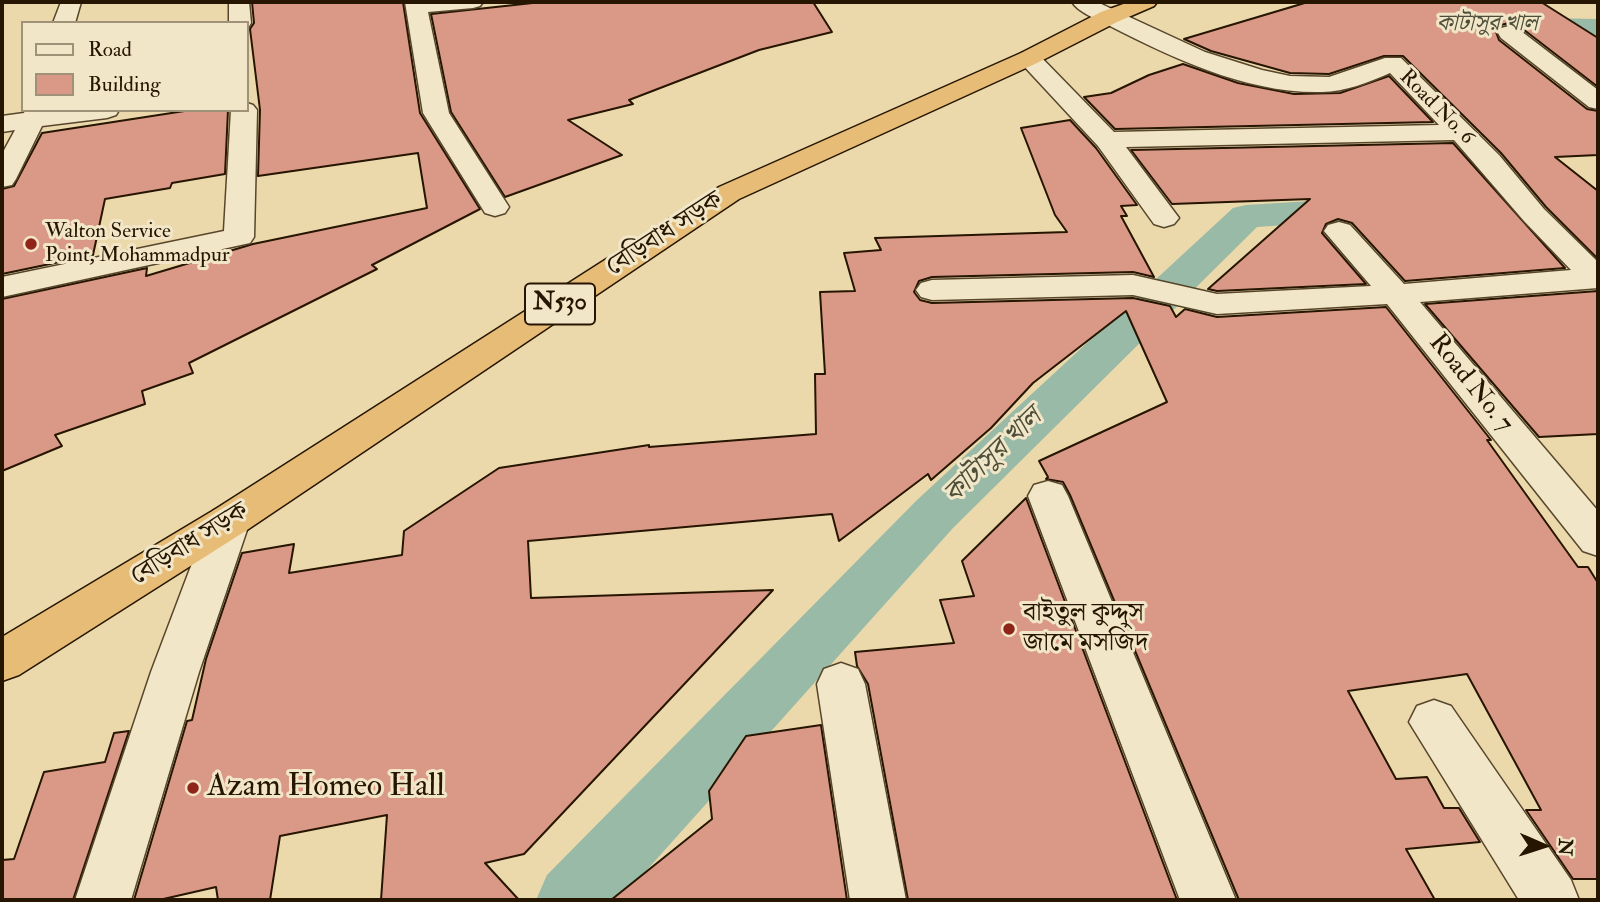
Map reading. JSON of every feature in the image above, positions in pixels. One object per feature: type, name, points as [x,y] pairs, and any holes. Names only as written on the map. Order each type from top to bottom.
[{"type":"highway","name":"বেড়িবাধ সড়ক","points":[[2,661],[229,521],[729,193],[1029,58],[1096,9],[1147,2]]},
{"type":"street","points":[[65,21],[71,2]]},
{"type":"street","points":[[239,2],[240,21]]},
{"type":"street","points":[[473,2],[416,4],[436,113],[495,207]]},
{"type":"street","name":"Road No. 6","points":[[1096,9],[1176,48],[1227,68],[1270,79],[1322,85],[1361,76],[1393,64],[1489,161],[1534,215],[1597,278]]},
{"type":"street","points":[[1509,33],[1598,102]]},
{"type":"street","points":[[1029,58],[1107,139],[1164,218]]},
{"type":"street","points":[[2,124],[36,115],[79,112]]},
{"type":"street","points":[[2,287],[239,237],[244,112]]},
{"type":"street","points":[[2,179],[36,115]]},
{"type":"street","points":[[1107,139],[1459,132]]},
{"type":"street","name":"Road No. 7","points":[[1339,231],[1396,294],[1598,540]]},
{"type":"street","points":[[932,290],[1133,285],[1217,304],[1396,294],[1597,278]]},
{"type":"street","points":[[1048,496],[1208,900]]},
{"type":"street","points":[[103,900],[176,672],[229,521]]},
{"type":"street","points":[[841,684],[878,900]]},
{"type":"street","points":[[1434,722],[1551,900]]},
{"type":"building","points":[[252,2],[403,2],[420,113],[480,209],[372,265],[377,269],[189,363],[193,373],[142,391],[145,404],[55,435],[62,446],[2,471],[2,299],[147,268],[146,276],[253,244],[427,208],[418,153],[258,176],[260,110],[250,29],[254,23]]},
{"type":"building","points":[[542,2],[813,2],[832,32],[759,50],[629,100],[633,104],[568,120],[622,155],[505,197],[451,112],[431,14]]},
{"type":"building","points":[[1308,2],[1541,2],[1598,38],[1598,87],[1519,26],[1510,23],[1500,25],[1496,32],[1499,40],[1587,109],[1598,111],[1598,155],[1555,157],[1598,191],[1598,259],[1546,207],[1501,153],[1403,56],[1384,56],[1329,74],[1290,73],[1211,51],[1184,39]]},
{"type":"building","points":[[1183,64],[1238,83],[1294,94],[1340,93],[1389,76],[1433,122],[1115,129],[1084,97],[1111,93],[1149,75]]},
{"type":"building","points":[[178,112],[228,112],[225,174],[172,183],[170,188],[105,199],[93,255],[2,274],[2,189],[14,186],[42,133]]},
{"type":"building","points":[[1070,120],[1096,148],[1137,205],[1121,206],[1127,216],[1121,216],[1154,277],[1133,272],[932,277],[919,281],[914,292],[920,300],[932,303],[1133,298],[1170,306],[1176,317],[1185,309],[1217,317],[1386,307],[1491,440],[1487,440],[1578,567],[1588,567],[1598,583],[1598,879],[1573,879],[1526,810],[1541,810],[1467,674],[1348,691],[1396,779],[1427,777],[1444,808],[1459,808],[1480,842],[1406,849],[1435,900],[1239,900],[1070,495],[1063,482],[1046,479],[1048,477],[1039,461],[1167,402],[1126,311],[1033,383],[991,428],[931,480],[928,474],[839,541],[832,514],[528,541],[531,598],[773,590],[524,854],[485,863],[519,900],[381,900],[387,815],[280,836],[270,900],[218,900],[216,887],[159,900],[134,900],[187,721],[192,720],[206,659],[242,553],[294,544],[289,573],[402,555],[404,531],[499,468],[649,445],[816,434],[815,374],[825,374],[820,292],[855,291],[844,253],[881,250],[875,238],[1067,232],[1055,215],[1021,128]]},
{"type":"building","points":[[1453,143],[1565,268],[1405,281],[1352,223],[1338,219],[1326,224],[1322,233],[1366,284],[1217,291],[1208,289],[1310,199],[1172,204],[1131,150]]},
{"type":"building","points":[[1598,291],[1598,434],[1539,437],[1425,304]]},
{"type":"building","points":[[1026,498],[1177,900],[908,900],[868,684],[857,666],[855,652],[954,643],[940,600],[974,596],[962,561]]},
{"type":"building","points":[[821,725],[847,900],[611,900],[712,819],[709,791],[746,736]]},
{"type":"building","points":[[129,731],[73,900],[2,900],[2,860],[14,859],[44,772],[105,762],[114,733]]},
{"type":"waterway","name":"কাটাসুর খাল","points":[[1435,24],[1598,27]]},
{"type":"waterway","name":"কাটাসুর খাল","points":[[572,900],[935,514],[1246,216],[1361,209]]},
{"type":"place","name":"Walton Service Point, Mohammadpur","points":[[31,244]]},
{"type":"place","name":"বাইতুল কুদ্দুস জামে মসজিদ","points":[[1009,629]]},
{"type":"place","name":"Azam Homeo Hall","points":[[193,788]]}]
